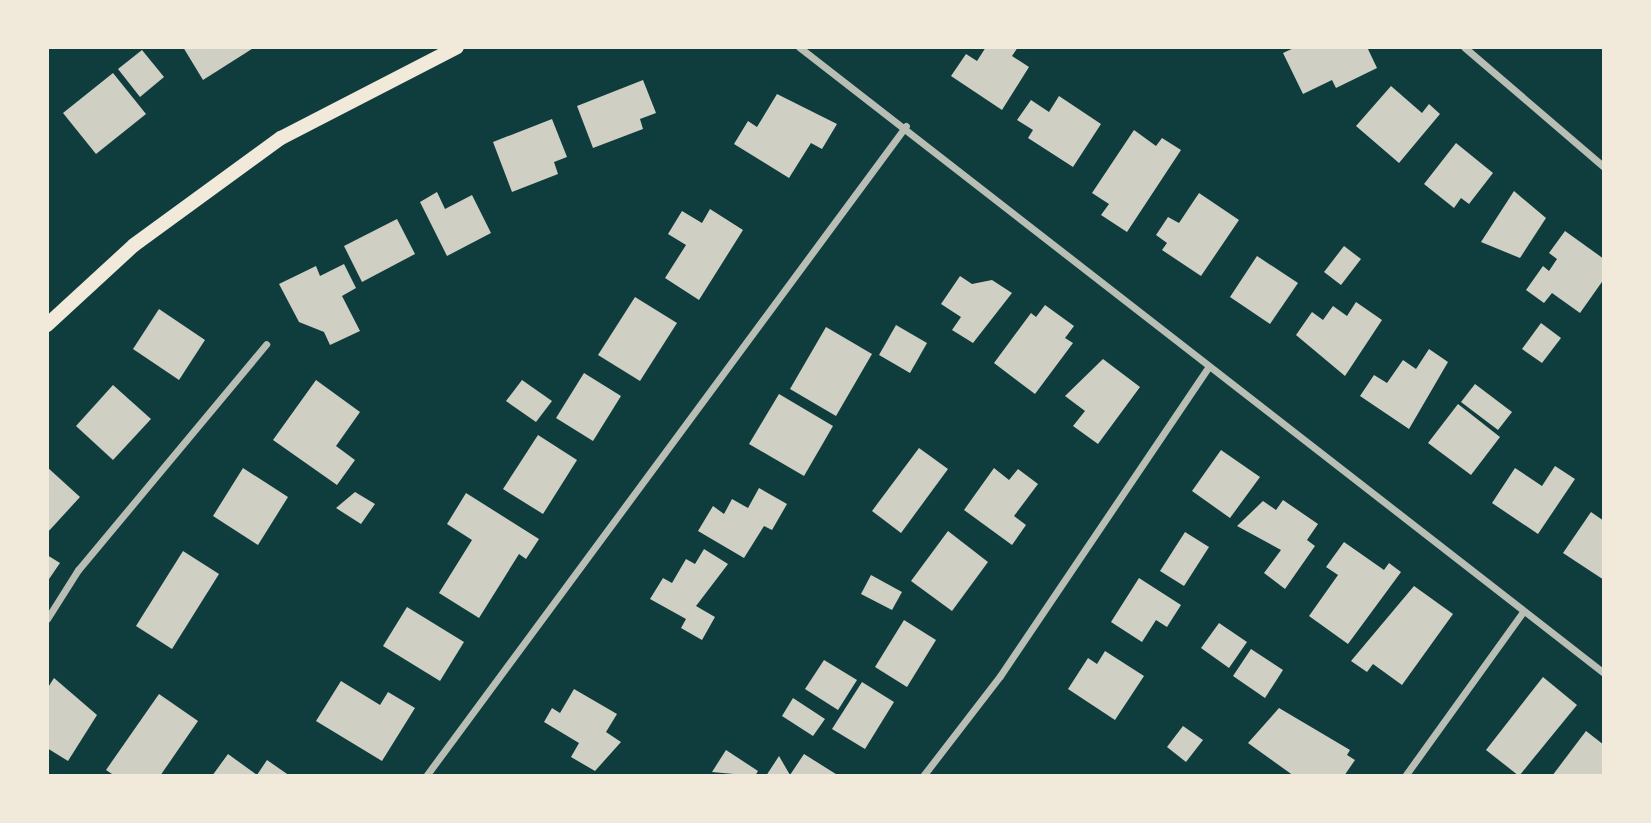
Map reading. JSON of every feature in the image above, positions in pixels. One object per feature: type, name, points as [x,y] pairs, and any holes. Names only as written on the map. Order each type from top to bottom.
[{"type":"main road","points":[[47,324],[134,246],[281,138],[457,47]]},
{"type":"street","points":[[799,47],[906,126],[1207,369],[1604,673]]},
{"type":"street","points":[[1464,47],[1604,167]]},
{"type":"street","points":[[426,776],[906,126]]},
{"type":"street","points":[[47,619],[78,570],[266,344]]},
{"type":"street","points":[[923,776],[1000,676],[1207,369]]},
{"type":"street","points":[[1405,776],[1523,612]]},
{"type":"building","points":[[183,47],[255,47],[203,80]]},
{"type":"building","points":[[986,47],[1018,47],[1012,56],[1029,67],[1002,110],[951,76],[966,54],[977,61]]},
{"type":"building","points":[[1296,47],[1367,47],[1377,68],[1336,88],[1332,80],[1303,94],[1283,53]]},
{"type":"building","points":[[142,50],[164,77],[140,97],[118,69]]},
{"type":"building","points":[[113,73],[146,114],[96,154],[63,113]]},
{"type":"building","points":[[643,80],[656,113],[640,119],[643,129],[593,148],[577,106]]},
{"type":"building","points":[[1391,86],[1422,113],[1429,104],[1440,114],[1399,163],[1356,126]]},
{"type":"building","points":[[777,94],[837,124],[822,149],[811,143],[789,178],[734,144],[748,121],[757,127]]},
{"type":"building","points":[[1059,96],[1101,124],[1073,167],[1028,138],[1033,130],[1017,120],[1031,100],[1049,112]]},
{"type":"building","points":[[552,119],[567,157],[554,162],[558,174],[512,192],[493,142]]},
{"type":"building","points":[[1134,130],[1156,146],[1162,138],[1181,150],[1127,232],[1101,215],[1109,204],[1092,193]]},
{"type":"building","points":[[1456,143],[1493,173],[1469,204],[1461,198],[1454,208],[1424,184]]},
{"type":"building","points":[[1514,191],[1546,218],[1520,258],[1481,242]]},
{"type":"building","points":[[437,192],[445,209],[472,195],[491,233],[447,256],[420,202]]},
{"type":"building","points":[[1199,193],[1239,220],[1201,276],[1162,250],[1167,243],[1156,235],[1168,217],[1179,223]]},
{"type":"building","points":[[710,209],[743,230],[699,300],[665,278],[686,245],[668,234],[682,211],[702,223]]},
{"type":"building","points":[[397,219],[415,254],[362,282],[344,246]]},
{"type":"building","points":[[1565,231],[1604,259],[1604,279],[1580,313],[1552,293],[1544,303],[1526,290],[1543,266],[1549,271],[1557,259],[1549,253]]},
{"type":"building","points":[[1344,246],[1361,259],[1341,285],[1324,272]]},
{"type":"building","points":[[1257,256],[1298,283],[1270,324],[1230,297]]},
{"type":"building","points":[[344,264],[356,288],[342,296],[360,331],[330,345],[324,332],[299,322],[279,284],[316,266],[320,276]]},
{"type":"building","points":[[960,276],[972,284],[992,280],[1012,293],[973,343],[952,330],[961,317],[941,304]]},
{"type":"building","points":[[635,297],[677,323],[640,381],[598,355]]},
{"type":"building","points":[[1356,302],[1382,320],[1345,376],[1296,335],[1312,312],[1323,320],[1333,306],[1347,316]]},
{"type":"building","points":[[1045,305],[1074,326],[1065,338],[1073,343],[1035,394],[994,363],[1031,313],[1036,317]]},
{"type":"building","points":[[159,309],[205,340],[179,380],[133,349]]},
{"type":"building","points":[[1541,323],[1561,338],[1542,363],[1522,349]]},
{"type":"building","points":[[896,325],[927,343],[910,373],[879,355]]},
{"type":"building","points":[[826,327],[872,354],[836,416],[790,389]]},
{"type":"building","points":[[1429,349],[1448,362],[1409,429],[1360,396],[1374,375],[1387,383],[1403,360],[1416,369]]},
{"type":"building","points":[[1103,359],[1140,387],[1098,444],[1073,426],[1085,411],[1065,396]]},
{"type":"building","points":[[584,373],[621,396],[593,441],[556,418]]},
{"type":"building","points":[[316,380],[360,412],[336,446],[355,460],[337,485],[273,440]]},
{"type":"building","points":[[522,380],[552,401],[536,422],[506,401]]},
{"type":"building","points":[[1475,384],[1512,412],[1498,430],[1461,402]]},
{"type":"building","points":[[113,385],[151,419],[113,460],[76,426]]},
{"type":"building","points":[[779,394],[833,426],[804,476],[749,444]]},
{"type":"building","points":[[1458,404],[1500,437],[1471,475],[1428,443]]},
{"type":"building","points":[[538,435],[577,460],[543,514],[503,489]]},
{"type":"building","points":[[919,448],[948,469],[901,533],[872,511]]},
{"type":"building","points":[[1221,450],[1260,477],[1230,518],[1192,491]]},
{"type":"building","points":[[1555,466],[1575,479],[1538,534],[1492,503],[1515,468],[1542,486]]},
{"type":"building","points":[[47,467],[80,497],[47,533]]},
{"type":"building","points":[[243,468],[288,497],[258,545],[213,516]]},
{"type":"building","points":[[994,468],[1009,480],[1018,469],[1038,484],[1014,516],[1026,525],[1012,545],[964,510]]},
{"type":"building","points":[[759,488],[787,504],[772,530],[764,526],[744,558],[698,531],[713,506],[724,514],[732,499],[748,508]]},
{"type":"building","points":[[355,492],[375,504],[361,524],[336,508]]},
{"type":"building","points":[[466,493],[539,539],[526,559],[519,554],[479,618],[439,593],[472,540],[447,524]]},
{"type":"building","points":[[1283,500],[1318,524],[1307,540],[1315,546],[1285,589],[1264,573],[1281,550],[1237,526],[1263,501],[1276,510]]},
{"type":"building","points":[[1591,512],[1604,521],[1604,580],[1563,553]]},
{"type":"building","points":[[948,531],[988,562],[952,611],[911,581]]},
{"type":"building","points":[[1185,532],[1209,547],[1184,586],[1160,571]]},
{"type":"building","points":[[1344,542],[1384,570],[1389,563],[1401,572],[1348,644],[1309,616],[1338,575],[1326,567]]},
{"type":"building","points":[[704,549],[728,564],[696,606],[715,617],[702,640],[681,628],[686,619],[650,599],[663,578],[672,583],[686,559],[695,564]]},
{"type":"building","points":[[183,551],[219,574],[172,649],[136,626]]},
{"type":"building","points":[[47,555],[60,563],[47,582]]},
{"type":"building","points":[[871,575],[902,592],[892,610],[861,594]]},
{"type":"building","points":[[1139,578],[1181,605],[1167,627],[1156,620],[1142,642],[1111,622]]},
{"type":"building","points":[[1414,586],[1453,614],[1402,685],[1373,664],[1367,672],[1351,661]]},
{"type":"building","points":[[407,607],[464,642],[440,681],[383,646]]},
{"type":"building","points":[[904,620],[936,640],[907,687],[875,667]]},
{"type":"building","points":[[1219,623],[1247,642],[1229,668],[1201,648]]},
{"type":"building","points":[[1251,649],[1283,670],[1265,698],[1233,676]]},
{"type":"building","points":[[1105,651],[1144,676],[1115,720],[1068,689],[1088,658],[1097,664]]},
{"type":"building","points":[[824,660],[857,680],[838,710],[805,689]]},
{"type":"building","points":[[1543,677],[1577,705],[1519,776],[1486,750]]},
{"type":"building","points":[[54,678],[97,715],[68,761],[47,748],[47,689]]},
{"type":"building","points":[[341,681],[380,705],[388,692],[415,708],[382,761],[316,721]]},
{"type":"building","points":[[862,682],[894,702],[865,749],[832,729]]},
{"type":"building","points":[[574,689],[617,714],[606,732],[621,742],[595,771],[571,757],[579,743],[544,722],[552,708],[560,713]]},
{"type":"building","points":[[159,694],[198,721],[160,776],[115,776],[106,770]]},
{"type":"building","points":[[793,698],[825,719],[813,736],[782,716]]},
{"type":"building","points":[[1279,708],[1350,750],[1347,755],[1355,760],[1344,776],[1294,776],[1248,743]]},
{"type":"building","points":[[1183,726],[1203,740],[1186,762],[1167,747]]},
{"type":"building","points":[[1586,731],[1604,745],[1604,776],[1552,776]]},
{"type":"building","points":[[726,750],[758,771],[755,776],[712,772]]},
{"type":"building","points":[[228,754],[257,775],[267,760],[290,776],[212,776]]},
{"type":"building","points":[[804,754],[839,776],[766,776],[779,756],[790,775]]}]
